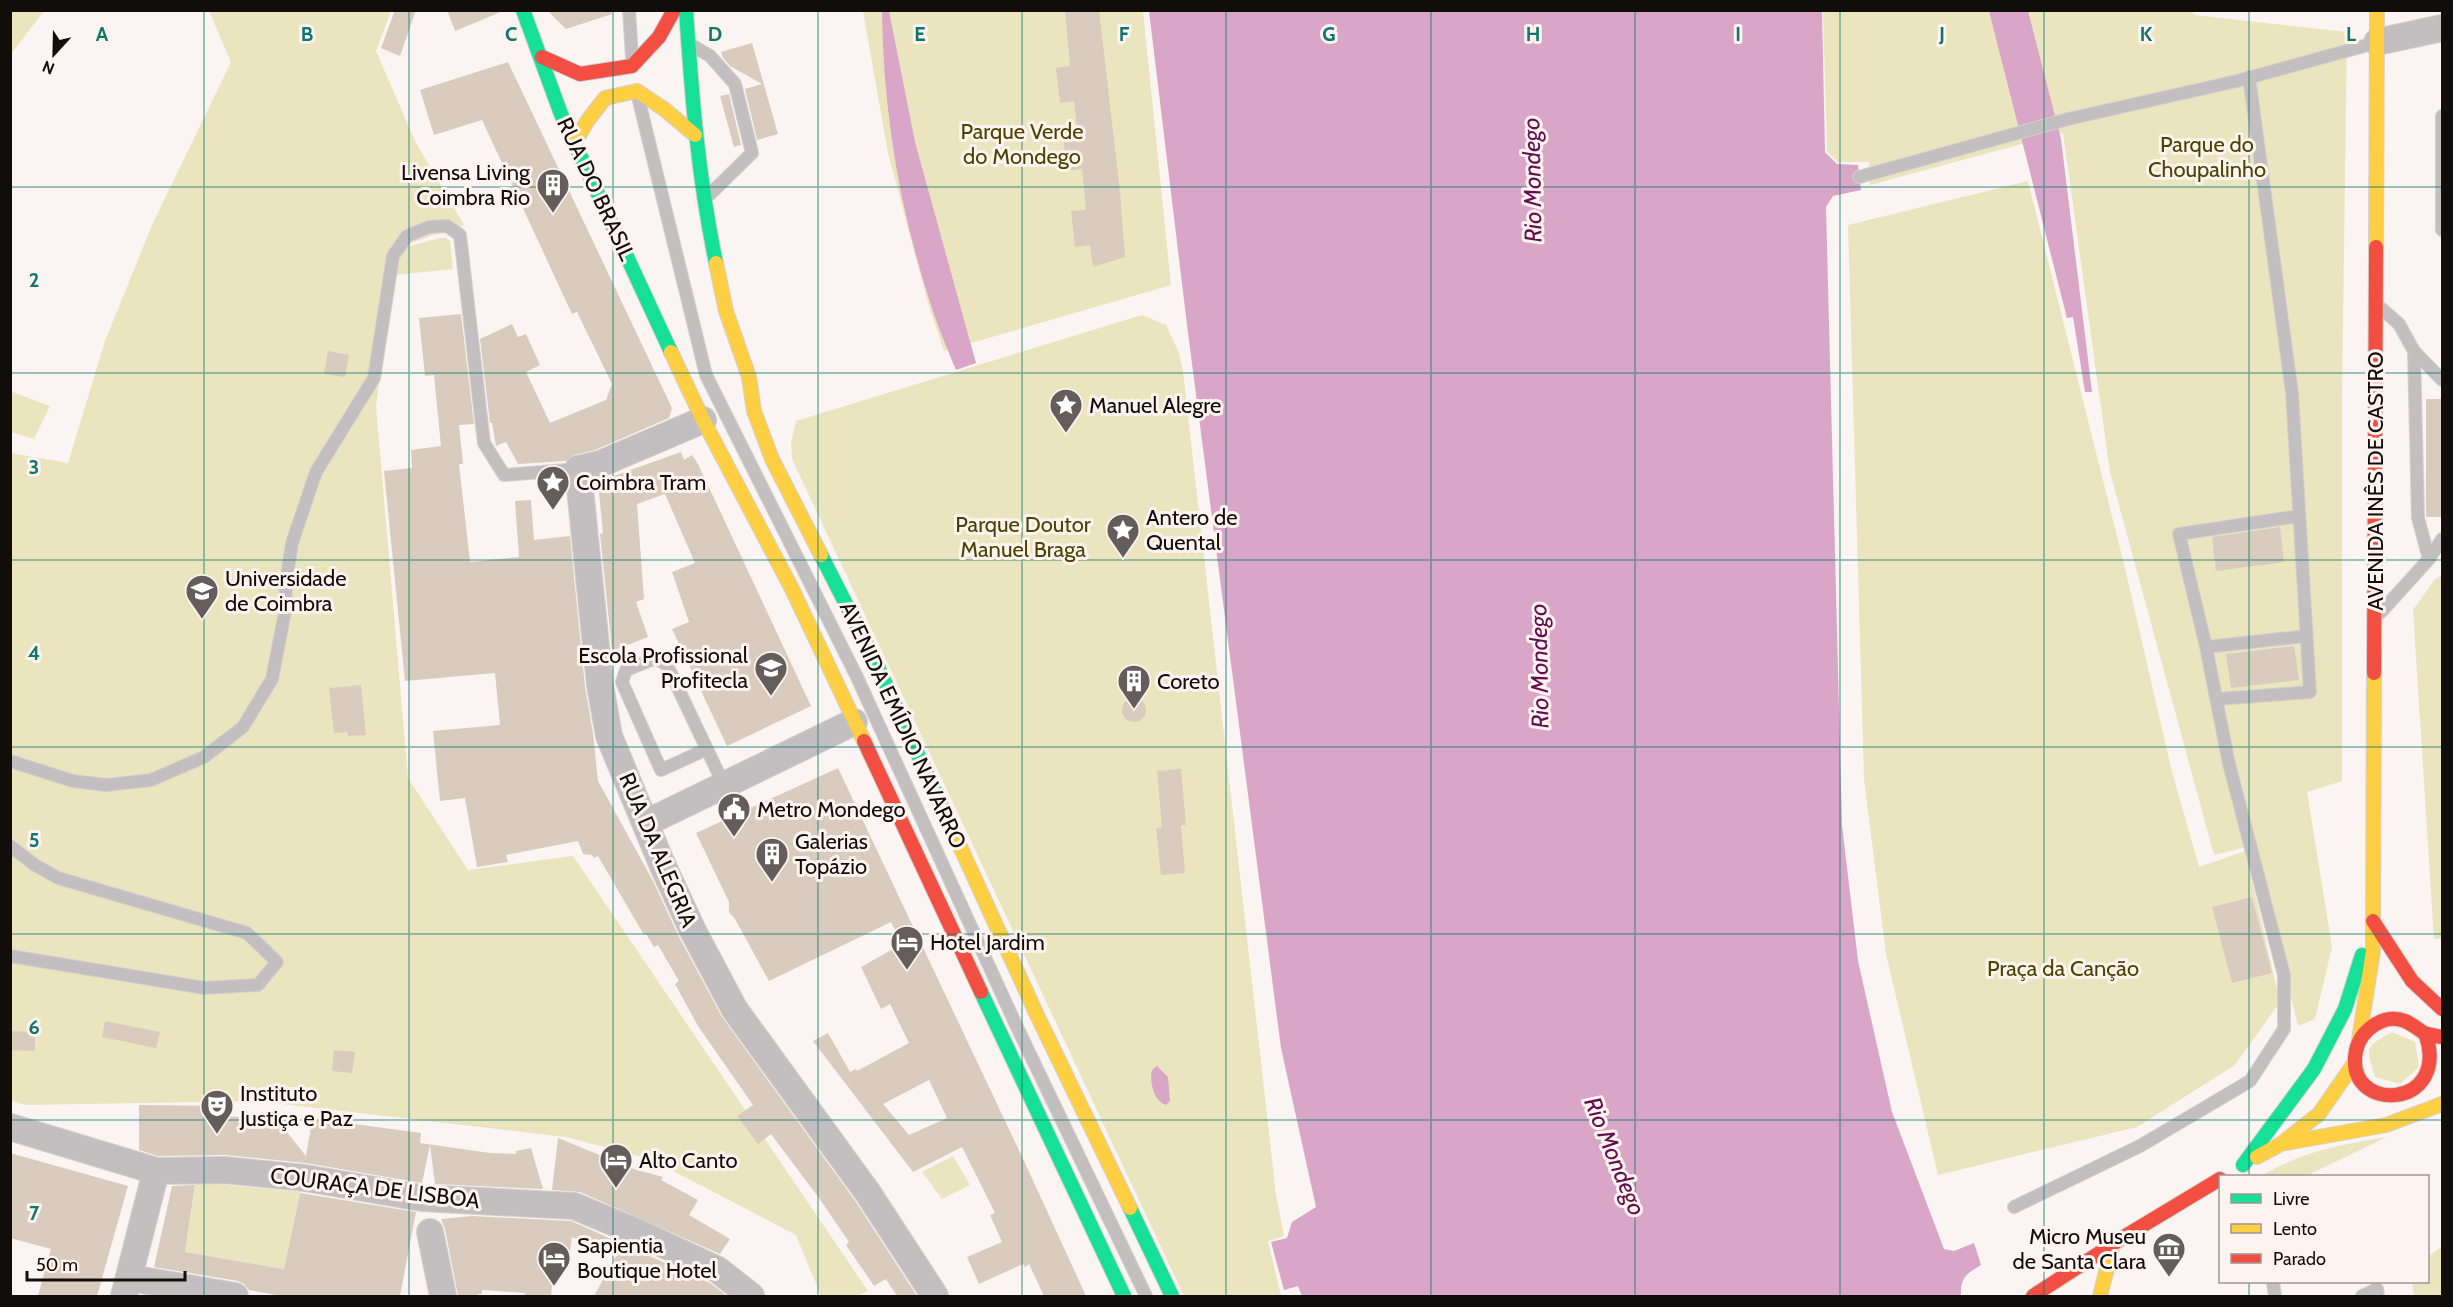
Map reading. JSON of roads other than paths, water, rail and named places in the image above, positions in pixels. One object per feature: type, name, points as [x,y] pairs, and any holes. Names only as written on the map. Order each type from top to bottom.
[{"type":"main road","name":"RUA DO BRASIL","points":[[523,10],[574,144],[677,364]]},
{"type":"main road","points":[[542,57],[580,74],[632,66],[659,37],[674,10]]},
{"type":"main road","name":"AVENIDA EMÍDIO NAVARRO","points":[[686,10],[695,135],[703,201],[726,311],[749,377],[754,411],[772,459],[877,665],[1037,1015],[1172,1296]]},
{"type":"main road","name":"AVENIDA INÊS DE CASTRO","points":[[2360,1040],[2373,951],[2377,25]]},
{"type":"main road","points":[[574,144],[588,120],[605,98],[637,90],[695,135]]},
{"type":"main road","name":"AVENIDA EMÍDIO NAVARRO","points":[[677,364],[703,420],[792,589],[1124,1296]]},
{"type":"main road","points":[[703,420],[718,426],[730,424],[754,411]]},
{"type":"main road","points":[[2373,921],[2405,971],[2430,1001],[2442,1009]]},
{"type":"main road","points":[[2243,1165],[2314,1069],[2345,1009],[2373,921]]},
{"type":"main road","name":"AVENIDA INÊS DE CASTRO","points":[[2373,951],[2385,980]]},
{"type":"main road","points":[[2418,1090],[2429,1078],[2434,1063],[2432,1047],[2425,1033],[2400,1015],[2376,1023],[2366,1031],[2356,1050],[2355,1062],[2364,1083],[2372,1091],[2395,1098],[2408,1095],[2418,1090],[2434,1082]]},
{"type":"main road","points":[[2425,1033],[2442,1036]]},
{"type":"main road","points":[[2227,1175],[2281,1144],[2319,1114],[2355,1062]]},
{"type":"main road","points":[[2361,1102],[2383,1096]]},
{"type":"main road","points":[[2281,1144],[2385,1126],[2416,1118],[2442,1104]]},
{"type":"main road","points":[[2319,1114],[2340,1108]]},
{"type":"main road","points":[[2033,1296],[2219,1180]]},
{"type":"main road","points":[[2100,1296],[2114,1245]]},
{"type":"street","points":[[2377,25],[2442,28]]},
{"type":"street","points":[[578,469],[600,464],[703,420]]},
{"type":"street","name":"RUA DA ALEGRIA","points":[[578,469],[611,683],[609,736],[688,921],[735,1010],[868,1193],[935,1296]]},
{"type":"street","points":[[646,823],[854,722]]},
{"type":"street","name":"COURAÇA DE LISBOA","points":[[10,1127],[156,1171],[224,1170],[304,1178],[422,1198],[574,1206],[718,1270],[751,1296]]},
{"type":"street","points":[[156,1171],[127,1287],[235,1296]]},
{"type":"street","points":[[430,1232],[442,1296]]},
{"type":"lane","points":[[629,10],[632,66],[637,90],[706,375],[754,466],[856,675],[1016,1025],[1146,1296]]},
{"type":"lane","points":[[1859,177],[2059,121],[2249,77],[2377,25],[2363,10]]},
{"type":"lane","points":[[689,44],[710,56],[735,84],[752,153],[703,201]]},
{"type":"lane","points":[[2217,699],[2310,693],[2292,393],[2249,77]]},
{"type":"lane","points":[[2442,116],[2442,230]]},
{"type":"lane","points":[[10,761],[74,781],[106,785],[151,780],[204,757],[243,728],[272,679],[285,612],[286,582],[292,543],[316,472],[374,378],[393,256],[407,236],[429,227],[447,226],[460,235],[484,443],[504,475],[578,469]]},
{"type":"lane","points":[[2376,303],[2399,324],[2414,351],[2442,380]]},
{"type":"lane","points":[[2414,351],[2418,518],[2429,559]]},
{"type":"lane","points":[[2014,1208],[2140,1146],[2250,1081],[2284,1029],[2284,975],[2229,764],[2206,647],[2179,534],[2299,516]]},
{"type":"lane","points":[[2375,618],[2429,559],[2442,539]]},
{"type":"lane","points":[[2206,647],[2306,636]]},
{"type":"lane","points":[[707,750],[661,770],[611,683],[626,670],[656,658],[667,665],[724,785]]},
{"type":"lane","points":[[10,846],[35,865],[58,878],[247,933],[277,962],[258,985],[204,988],[10,956]]},
{"type":"lane","points":[[2362,1296],[2377,1293]]},
{"type":"water","points":[[882,11],[889,11],[915,142],[976,363],[956,370],[939,328],[919,267],[901,194],[889,121]]},
{"type":"water","name":"Rio Mondego","points":[[1149,11],[1822,11],[1825,152],[1837,164],[1858,165],[1861,190],[1833,196],[1826,207],[1842,825],[1858,961],[1892,1112],[1944,1249],[1954,1251],[1974,1243],[1981,1265],[1965,1277],[1961,1296],[1302,1296],[1298,1286],[1284,1290],[1271,1242],[1287,1238],[1292,1222],[1316,1207],[1281,1048],[1188,333]]},
{"type":"water","points":[[1989,11],[2028,11],[2061,139],[2092,392],[2085,392],[2073,317],[2067,318]]},
{"type":"water","points":[[1157,1066],[1168,1077],[1170,1101],[1166,1105],[1158,1100],[1152,1085],[1152,1070]]},
{"type":"place","name":"Livensa Living Coimbra Rio","points":[[553,214]]},
{"type":"place","name":"Manuel Alegre","points":[[1066,434]]},
{"type":"place","name":"Coimbra Tram","points":[[553,511]]},
{"type":"place","name":"Antero de Quental","points":[[1123,559]]},
{"type":"place","name":"Universidade de Coimbra","points":[[202,620]]},
{"type":"place","name":"Escola Profissional Profitecla","points":[[771,697]]},
{"type":"place","name":"Coreto","points":[[1134,710]]},
{"type":"place","name":"Metro Mondego","points":[[734,838]]},
{"type":"place","name":"Galerias Topázio","points":[[772,883]]},
{"type":"place","name":"Hotel Jardim","points":[[907,971]]},
{"type":"place","name":"Instituto Justiça e Paz","points":[[217,1135]]},
{"type":"place","name":"Alto Canto","points":[[616,1189]]},
{"type":"place","name":"Micro Museu de Santa Clara","points":[[2169,1278]]},
{"type":"place","name":"Sapientia Boutique Hotel","points":[[554,1287]]},
{"type":"park label","name":"Parque Verde do Mondego","points":[[1022,144]]},
{"type":"park label","name":"Parque do Choupalinho","points":[[2207,156]]},
{"type":"park label","name":"Parque Doutor Manuel Braga","points":[[1023,536]]},
{"type":"park label","name":"Praça da Canção","points":[[2063,968]]}]
